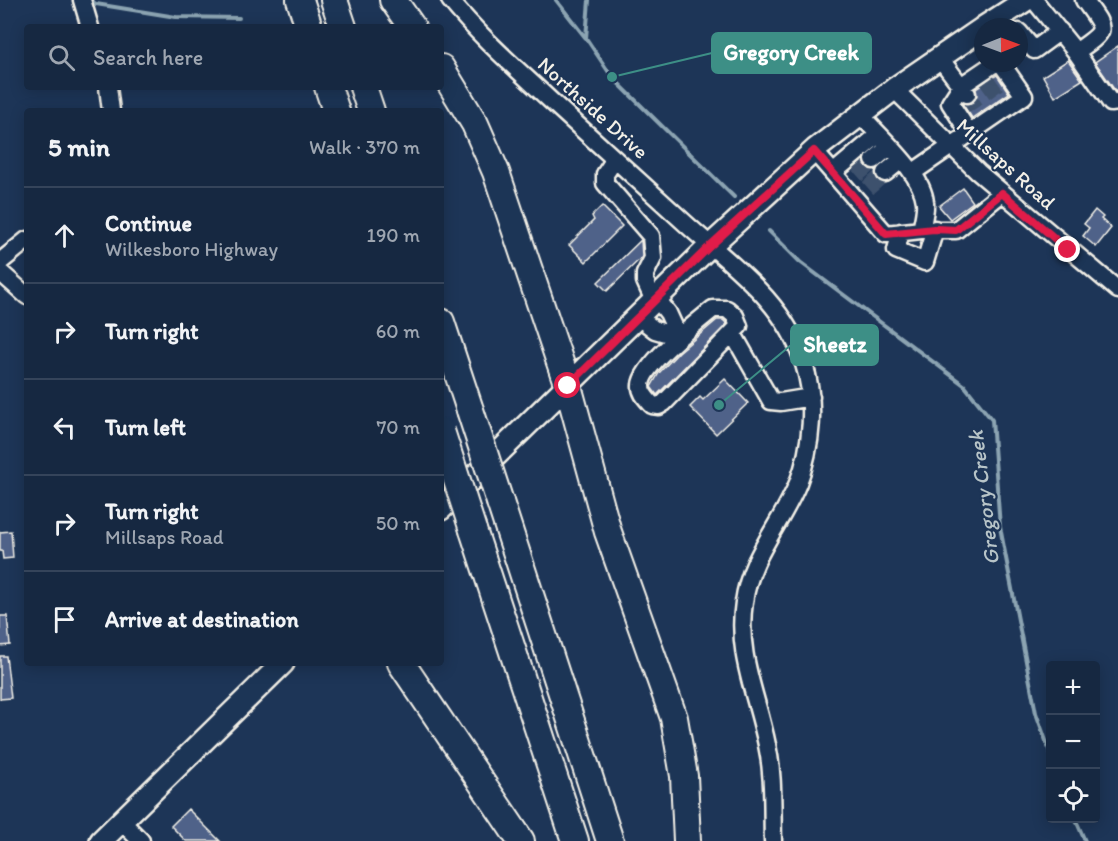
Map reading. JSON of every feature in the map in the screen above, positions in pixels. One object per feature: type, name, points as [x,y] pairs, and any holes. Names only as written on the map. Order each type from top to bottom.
[{"type":"highway","points":[[300,0],[308,24]]},
{"type":"highway","points":[[334,0],[342,24]]},
{"type":"highway","points":[[393,0],[410,24]]},
{"type":"highway","points":[[444,74],[475,124],[496,172],[568,386],[608,532],[674,718],[684,776],[687,841]]},
{"type":"highway","points":[[326,90],[330,108]]},
{"type":"highway","points":[[327,90],[335,108]]},
{"type":"highway","points":[[364,90],[370,108]]},
{"type":"highway","points":[[444,331],[610,841]]},
{"type":"highway","points":[[444,440],[575,841]]},
{"type":"highway","points":[[403,666],[521,841]]},
{"type":"main road","points":[[1012,18],[1026,0]]},
{"type":"main road","points":[[444,506],[637,316],[814,151],[894,89],[939,57],[974,37]]},
{"type":"main road","points":[[101,841],[280,666]]},
{"type":"street","points":[[82,0],[89,24]]},
{"type":"street","name":"Northside Drive","points":[[450,0],[507,60],[710,246],[749,278],[773,307],[794,339],[805,364],[811,398],[811,420],[806,456],[798,484],[749,575],[743,602],[741,632],[743,656],[759,706],[772,777],[773,841]]},
{"type":"street","points":[[1034,0],[1077,52],[1111,103],[1118,102]]},
{"type":"street","points":[[1077,52],[1100,36],[1102,30],[1101,24],[1084,0]]},
{"type":"street","points":[[1028,43],[1034,50],[1060,31]]},
{"type":"street","points":[[939,57],[964,90]]},
{"type":"street","points":[[970,134],[950,103],[988,72]]},
{"type":"street","points":[[912,173],[970,134],[982,118],[1003,104],[1023,96],[1006,72]]},
{"type":"street","name":"Millsaps Road","points":[[894,89],[1002,193],[1118,290]]},
{"type":"street","points":[[108,90],[111,108]]},
{"type":"street","points":[[861,115],[912,173],[922,188],[928,229],[925,262],[896,250],[901,232]]},
{"type":"street","points":[[879,167],[889,147]]},
{"type":"street","points":[[833,173],[889,147]]},
{"type":"street","points":[[814,151],[833,173],[856,187],[886,234],[928,229],[956,230],[1002,193]]},
{"type":"street","points":[[615,159],[605,174],[605,183],[651,236],[653,251],[645,280],[660,295]]},
{"type":"street","points":[[0,262],[24,242]]},
{"type":"street","points":[[651,262],[660,295],[679,337]]},
{"type":"street","points":[[0,272],[24,293]]},
{"type":"street","points":[[713,309],[727,309],[735,316],[739,326],[664,403],[659,406],[652,405],[643,394],[640,385],[644,373],[679,337],[713,309]]},
{"type":"street","points":[[637,316],[655,330],[679,337]]},
{"type":"street","points":[[733,334],[771,401],[811,398]]},
{"type":"street","points":[[121,821],[141,841]]},
{"type":"building","points":[[1118,46],[1118,91],[1116,92],[1095,62]]},
{"type":"building","points":[[1068,60],[1082,80],[1055,97],[1043,76]]},
{"type":"building","points":[[997,75],[1009,93],[972,118],[963,104],[974,102],[977,98],[976,89]]},
{"type":"building","points":[[963,188],[973,202],[950,219],[939,206]]},
{"type":"building","points":[[602,206],[622,226],[586,262],[569,245],[594,220],[592,216]]},
{"type":"building","points":[[1095,210],[1111,228],[1096,247],[1083,236],[1089,228],[1084,224]]},
{"type":"building","points":[[641,240],[642,257],[607,291],[598,282]]},
{"type":"building","points":[[717,320],[723,320],[727,324],[657,395],[651,387],[659,373],[679,352]]},
{"type":"building","points":[[725,379],[748,403],[716,434],[690,407],[700,397],[703,400]]},
{"type":"building","points":[[11,531],[13,558],[3,559],[2,551],[0,551],[0,532]]},
{"type":"building","points":[[0,616],[7,616],[10,645],[0,646]]},
{"type":"building","points":[[0,656],[6,656],[11,698],[0,699]]},
{"type":"building","points":[[188,809],[220,841],[186,841],[171,826]]},
{"type":"waterway","points":[[89,0],[96,4],[176,17],[239,18]]},
{"type":"waterway","points":[[556,0],[585,37]]},
{"type":"waterway","name":"Gregory Creek","points":[[589,0],[586,38],[612,77],[734,197]]},
{"type":"waterway","name":"Gregory Creek","points":[[769,231],[800,262],[964,385],[992,420],[1000,527],[1036,713],[1046,741]]},
{"type":"waterway","name":"Gregory Creek","points":[[1077,823],[1085,841]]},
{"type":"tunnel","points":[[987,81],[1000,99]]},
{"type":"tunnel","points":[[967,95],[979,113]]},
{"type":"tunnel","points":[[857,175],[874,160]]},
{"type":"tunnel","points":[[868,188],[885,173]]},
{"type":"place","name":"Gregory Creek","points":[[612,77]]},
{"type":"place","name":"Sheetz","points":[[719,405]]},
{"type":"route","points":[[568,386],[710,246],[814,151],[886,234],[934,229],[956,230],[1002,193],[1068,250]]}]
